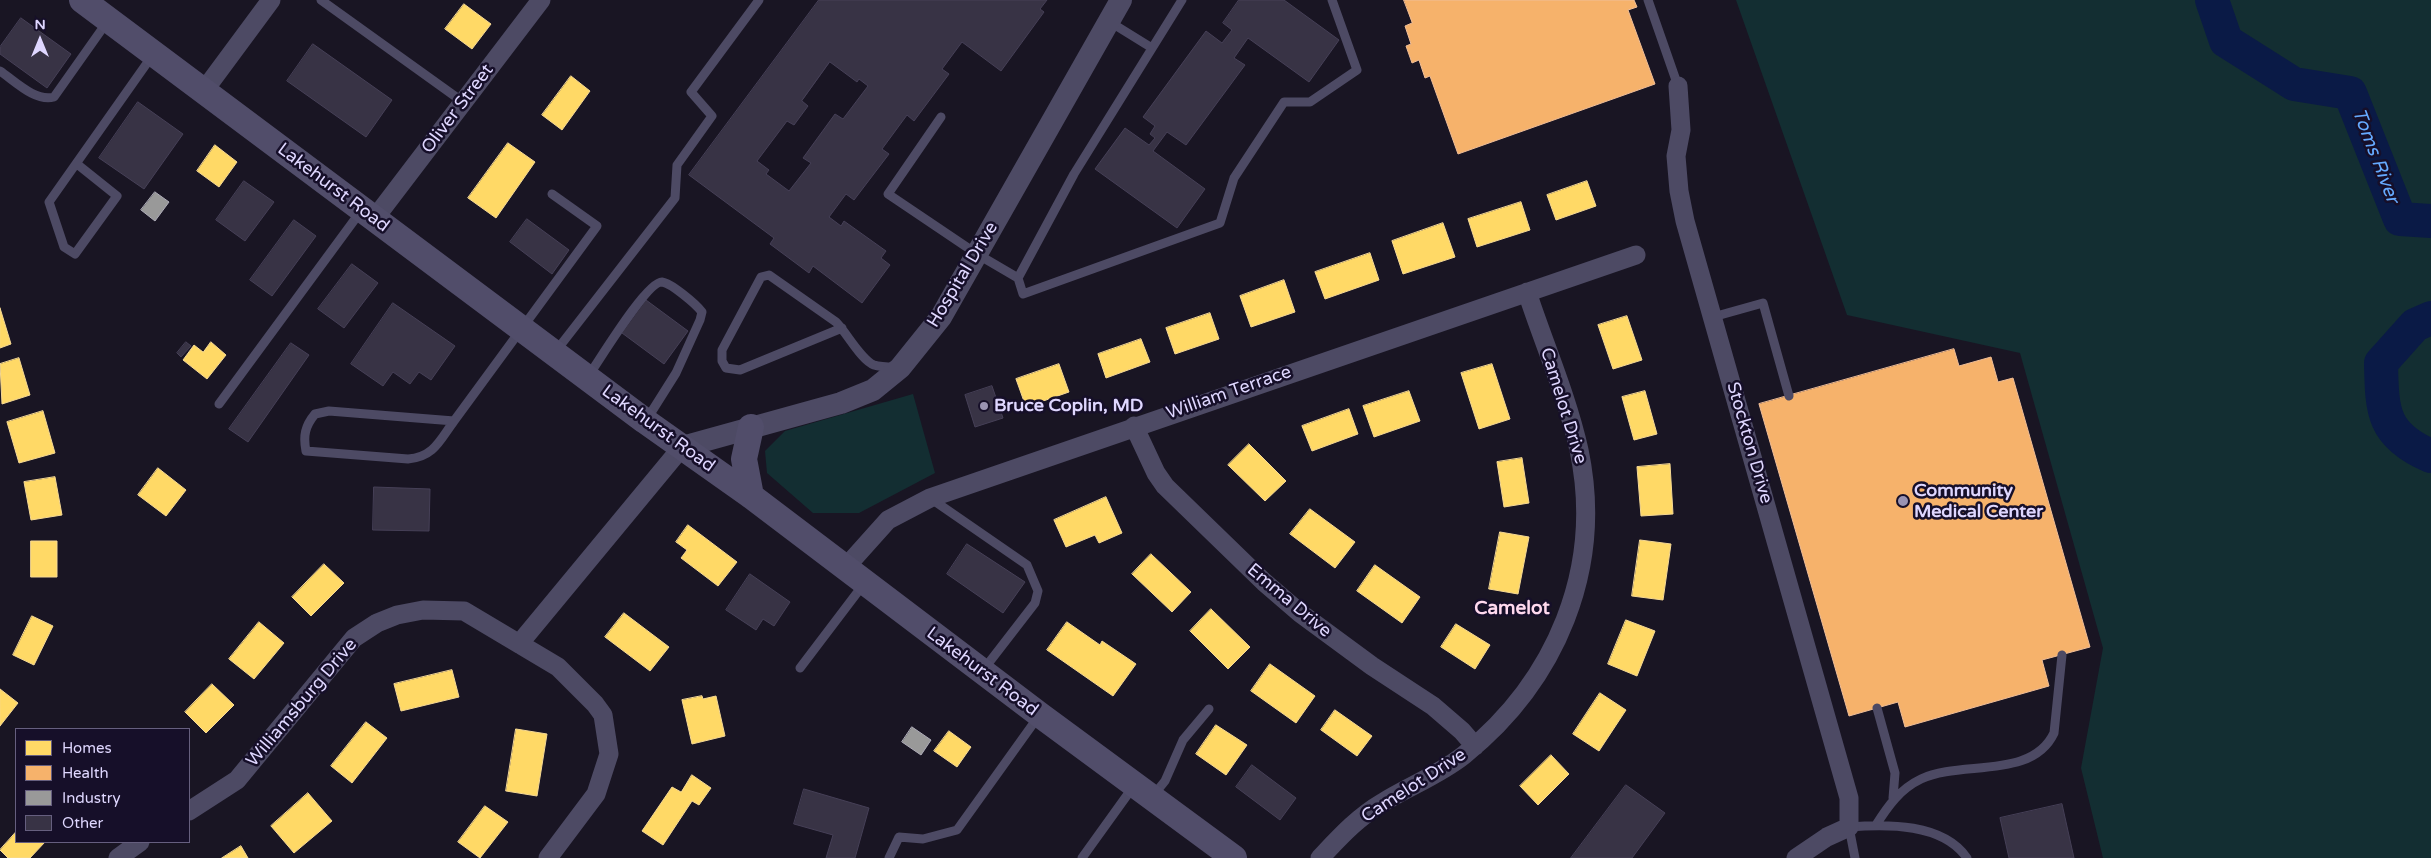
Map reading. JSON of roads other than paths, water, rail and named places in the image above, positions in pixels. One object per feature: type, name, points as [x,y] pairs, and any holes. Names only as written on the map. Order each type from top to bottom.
[{"type":"main road","name":"Lakehurst Road","points":[[82,0],[645,422],[751,496],[1040,715],[1234,858]]},
{"type":"main road","points":[[751,427],[744,459],[751,496]]},
{"type":"street","points":[[203,92],[271,0]]},
{"type":"street","name":"Oliver Street","points":[[369,214],[463,102],[541,0]]},
{"type":"street","name":"Hospital Drive","points":[[682,448],[841,403],[874,390],[900,368],[941,318],[1121,0]]},
{"type":"street","name":"Stockton Drive","points":[[1678,86],[1681,130],[1676,156],[1679,191],[1713,318],[1849,798],[1849,827]]},
{"type":"street","name":"William Terrace","points":[[855,575],[888,520],[930,498],[1134,426],[1636,255]]},
{"type":"street","name":"Camelot Drive","points":[[1320,858],[1346,831],[1374,808],[1445,769],[1475,746],[1512,710],[1549,658],[1573,601],[1581,565],[1586,509],[1579,451],[1527,292]]},
{"type":"street","name":"Emma Drive","points":[[1134,426],[1156,472],[1174,496],[1264,582],[1346,648],[1433,706],[1462,730],[1475,746]]},
{"type":"street","points":[[519,644],[682,448]]},
{"type":"street","name":"Williamsburg Drive","points":[[190,809],[237,780],[354,638],[377,623],[397,615],[423,610],[464,611],[558,667],[595,704],[603,715],[609,754],[596,794],[548,858]]},
{"type":"street","points":[[1796,858],[1827,837],[1849,827]]},
{"type":"street","points":[[118,858],[139,843]]},
{"type":"lane","points":[[322,0],[463,102]]},
{"type":"lane","points":[[554,353],[675,198],[677,165],[712,116],[691,92],[759,0]]},
{"type":"lane","points":[[1018,278],[1074,174],[1182,0]]},
{"type":"lane","points":[[941,117],[888,194],[977,254],[1018,278],[1024,294],[1211,228],[1220,223],[1234,178],[1284,102],[1310,102],[1357,70],[1332,0]]},
{"type":"lane","name":"Stockton Drive","points":[[1648,0],[1678,86]]},
{"type":"lane","points":[[0,71],[37,96],[45,99],[54,97],[108,20]]},
{"type":"lane","points":[[1109,21],[1152,48]]},
{"type":"lane","points":[[77,164],[118,196],[75,254],[64,247],[49,202],[153,53]]},
{"type":"lane","points":[[454,422],[329,411],[315,414],[305,426],[304,442],[306,451],[423,458],[431,452],[454,422],[596,226],[552,194]]},
{"type":"lane","points":[[219,404],[369,214]]},
{"type":"lane","points":[[842,328],[740,370],[726,368],[722,361],[722,350],[761,277],[769,275],[842,328],[862,355],[874,365],[900,368]]},
{"type":"lane","points":[[588,378],[642,298],[656,284],[661,282],[667,284],[696,305],[702,312],[700,320],[676,373],[645,422]]},
{"type":"lane","points":[[1713,318],[1764,303],[1789,396]]},
{"type":"lane","points":[[930,498],[1027,565],[1038,591],[1035,603],[982,671]]},
{"type":"lane","points":[[800,668],[855,575]]},
{"type":"lane","points":[[1876,825],[1894,798],[1922,778],[2016,762],[2042,751],[2049,744],[2054,733],[2062,655]]},
{"type":"lane","points":[[1877,708],[1895,773],[1894,798]]},
{"type":"lane","points":[[1082,858],[1143,791],[1165,781],[1183,740],[1209,709]]},
{"type":"lane","points":[[889,858],[899,837],[923,838],[957,830],[1040,715]]},
{"type":"lane","points":[[1855,858],[1849,827],[1876,825],[1932,833],[1957,846],[1967,858]]},
{"type":"waterway","name":"Toms River","points":[[2212,0],[2226,41],[2294,84],[2350,93],[2400,219],[2431,221]]},
{"type":"waterway","name":"Toms River","points":[[2431,318],[2415,325],[2381,363],[2382,395],[2388,420],[2403,439],[2431,456]]},
{"type":"place","name":"Bruce Coplin, MD","points":[[984,406]]},
{"type":"place","name":"Community Medical Center","points":[[1903,501]]},
{"type":"district","name":"Camelot","points":[[1512,609]]}]
